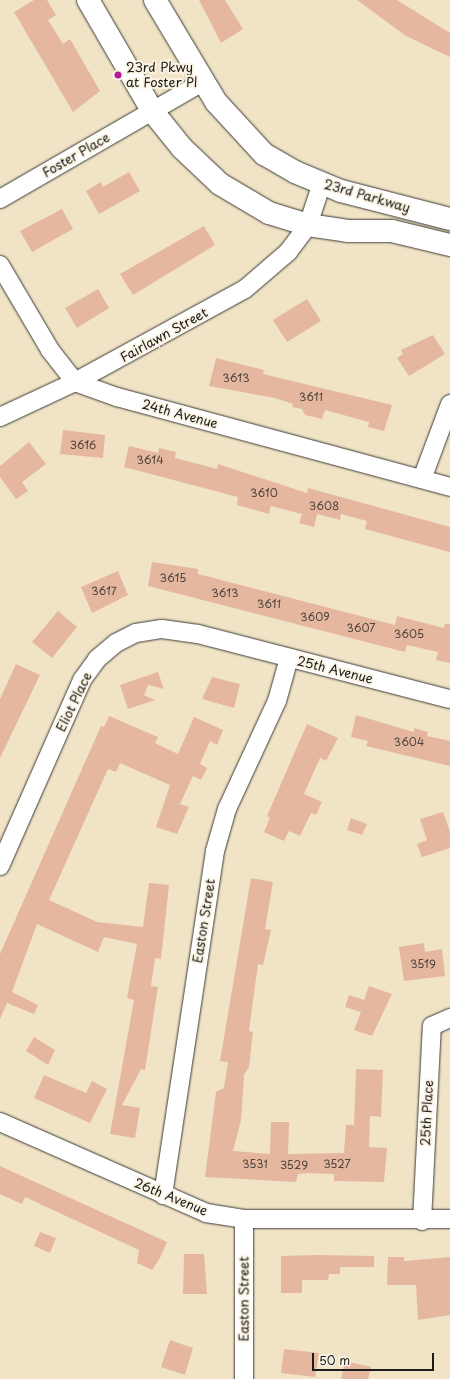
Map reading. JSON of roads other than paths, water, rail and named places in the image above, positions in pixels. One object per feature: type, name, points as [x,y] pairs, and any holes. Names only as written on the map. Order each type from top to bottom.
[{"type":"street","name":"23rd Parkway","points":[[88,0],[153,112],[182,148],[220,184],[269,213],[308,225],[348,231],[392,231],[450,245]]},
{"type":"street","name":"23rd Parkway","points":[[155,0],[203,82],[234,124],[264,154],[322,183],[450,219]]},
{"type":"street","name":"Foster Place","points":[[0,199],[203,82]]},
{"type":"street","name":"Fairlawn Street","points":[[0,417],[75,382],[245,289],[288,252],[308,225],[322,183]]},
{"type":"street","points":[[0,265],[50,350],[75,382]]},
{"type":"street","name":"24th Avenue","points":[[75,382],[117,397],[450,486]]},
{"type":"street","points":[[422,479],[450,404]]},
{"type":"street","name":"Eliot Place","points":[[0,866],[82,680],[97,659],[116,643],[136,633],[162,629],[220,640]]},
{"type":"street","name":"25th Avenue","points":[[220,640],[450,700]]},
{"type":"street","name":"Easton Street","points":[[163,1195],[215,851],[227,809],[278,701],[289,658]]},
{"type":"street","name":"25th Place","points":[[422,1221],[432,1026],[450,1018]]},
{"type":"street","name":"26th Avenue","points":[[0,1122],[163,1195],[206,1212],[244,1219],[422,1221],[450,1219]]},
{"type":"street","name":"Easton Street","points":[[244,1219],[244,1379]]},
{"type":"place","name":"23rd Pkwy at Foster Pl","points":[[118,75]]}]
